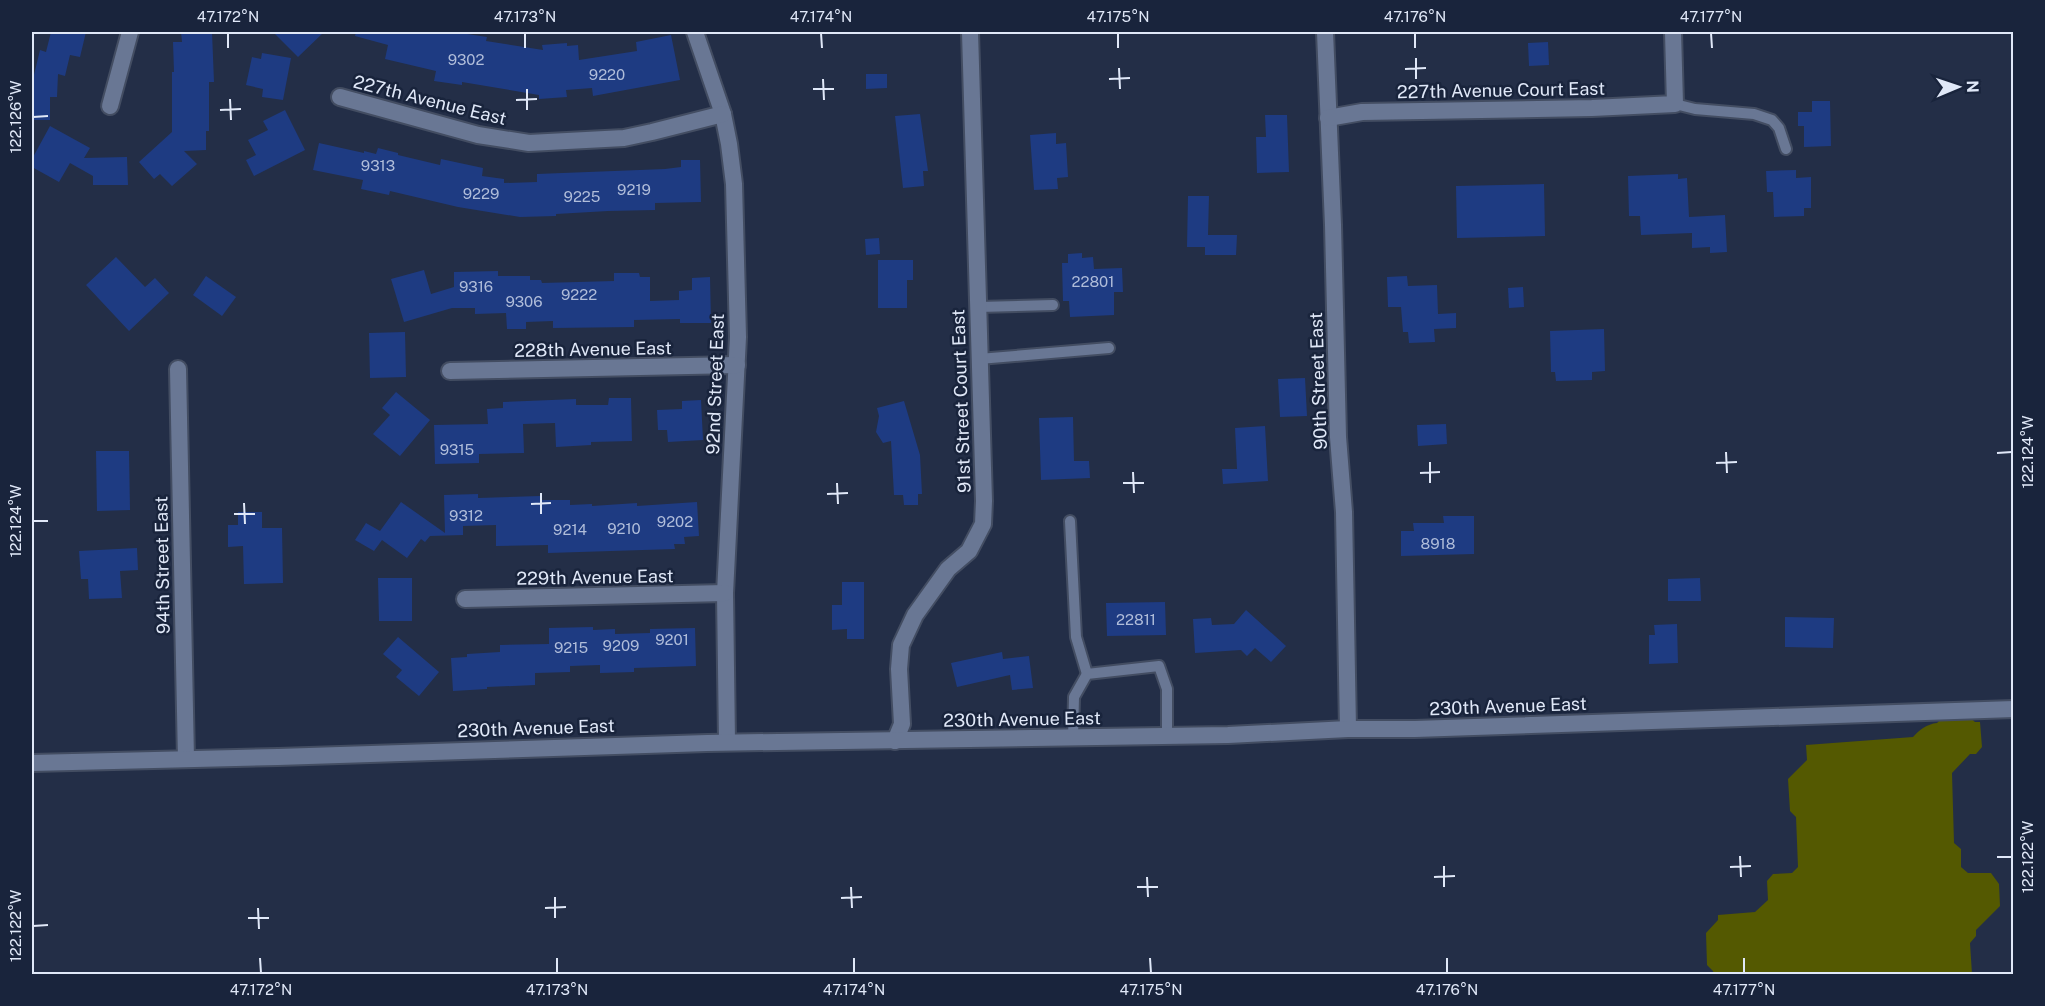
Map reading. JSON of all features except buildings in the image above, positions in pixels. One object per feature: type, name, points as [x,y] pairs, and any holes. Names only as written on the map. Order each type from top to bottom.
[{"type":"street","points":[[110,106],[130,32]]},
{"type":"street","name":"92nd Street East","points":[[695,32],[723,114],[734,184],[738,337],[725,593],[727,742]]},
{"type":"street","name":"91st Street Court East","points":[[895,741],[902,724],[899,669],[901,645],[915,615],[948,569],[969,551],[983,524],[969,32]]},
{"type":"street","name":"90th Street East","points":[[1325,32],[1338,438],[1344,512],[1348,729]]},
{"type":"street","points":[[1673,32],[1675,104]]},
{"type":"street","name":"227th Avenue East","points":[[340,97],[478,135],[529,143],[624,138],[723,114]]},
{"type":"street","name":"227th Avenue Court East","points":[[1328,118],[1362,112],[1592,108],[1675,104]]},
{"type":"street","name":"228th Avenue East","points":[[450,371],[737,365]]},
{"type":"street","name":"94th Street East","points":[[178,369],[186,759]]},
{"type":"street","name":"229th Avenue East","points":[[465,599],[725,593]]},
{"type":"street","name":"230th Avenue East","points":[[32,763],[727,742],[1228,735],[1348,729],[1415,729],[2013,709]]},
{"type":"lane","points":[[1675,104],[1695,110],[1754,114],[1772,120],[1779,128],[1786,148]]},
{"type":"lane","points":[[978,308],[1053,305]]},
{"type":"lane","points":[[979,359],[1109,348]]},
{"type":"lane","points":[[1070,521],[1076,637],[1087,674],[1074,697],[1073,738]]},
{"type":"lane","points":[[1087,674],[1159,666],[1167,689],[1167,736]]},
{"type":"shaded area","points":[[1968,716],[1975,722],[1980,722],[1982,747],[1976,754],[1970,754],[1952,773],[1954,843],[1961,849],[1961,867],[1968,873],[1991,873],[1999,884],[2000,906],[1976,930],[1976,936],[1970,943],[1972,974],[1714,974],[1707,965],[1706,933],[1718,920],[1718,915],[1755,912],[1768,900],[1767,881],[1773,874],[1792,873],[1798,867],[1796,817],[1790,811],[1788,779],[1807,760],[1806,745],[1913,737],[1943,717]]}]
